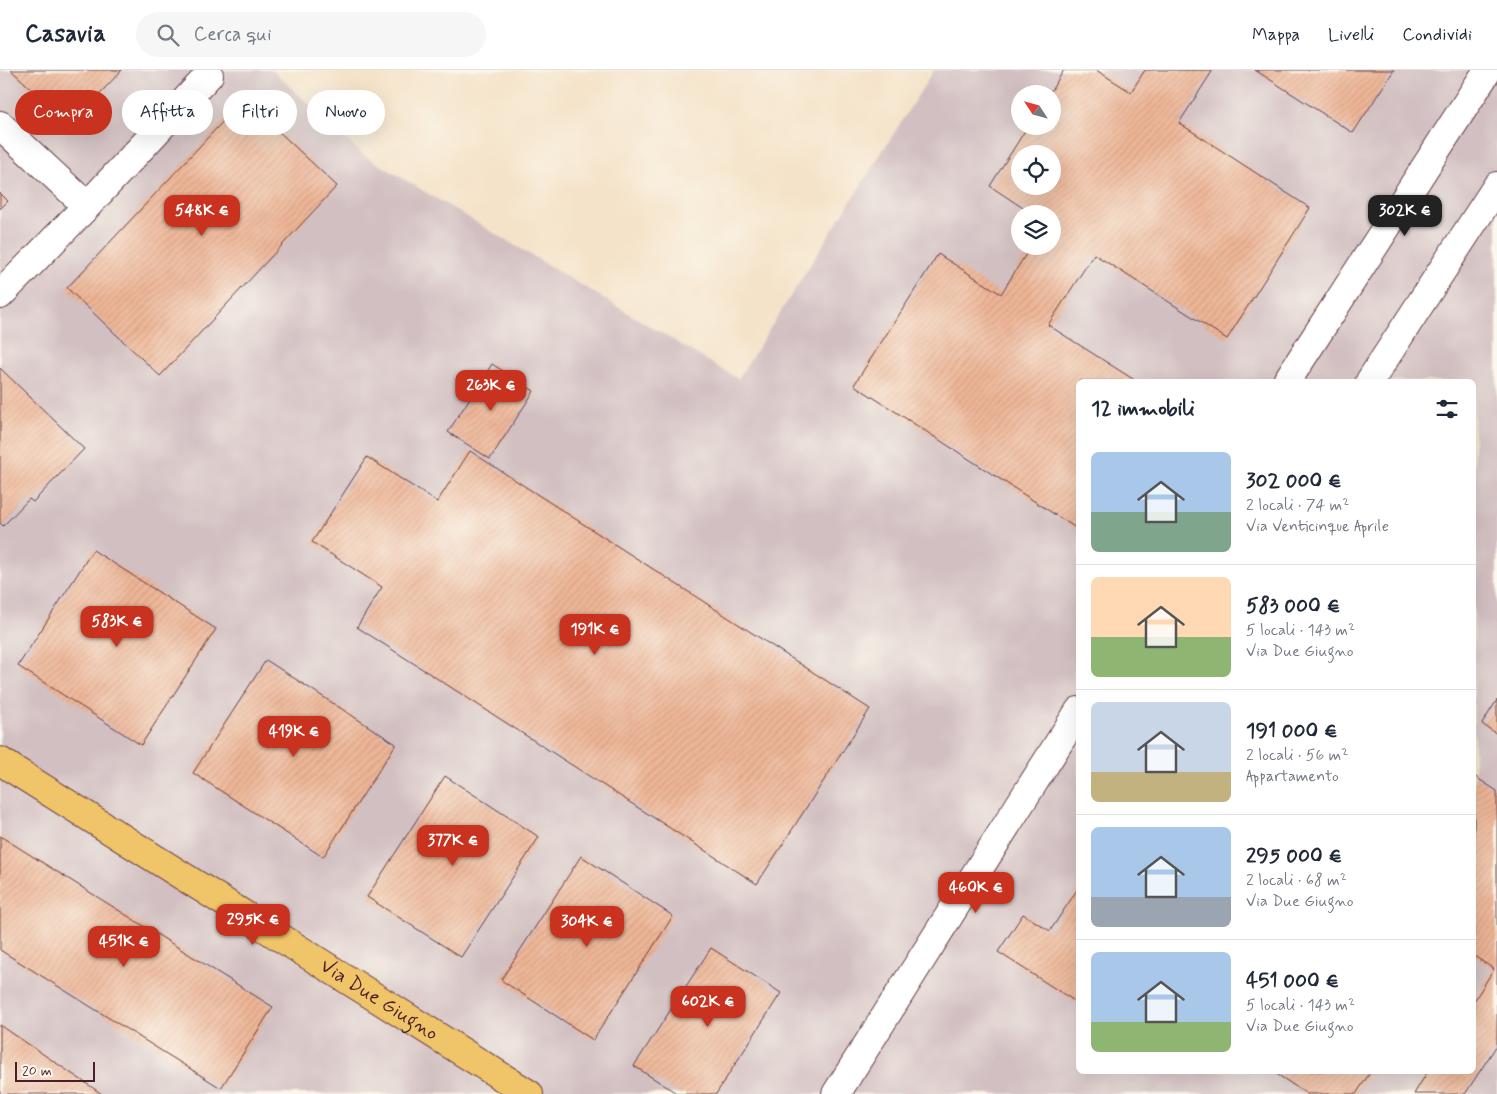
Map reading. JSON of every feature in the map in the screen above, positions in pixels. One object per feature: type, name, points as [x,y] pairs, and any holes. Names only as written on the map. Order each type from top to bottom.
[{"type":"main road","name":"Via Due Giugno","points":[[0,761],[529,1094]]},
{"type":"street","points":[[1288,379],[1488,70]]},
{"type":"street","points":[[0,295],[87,206],[209,75]]},
{"type":"street","points":[[0,126],[87,206]]},
{"type":"street","points":[[1371,379],[1497,186]]},
{"type":"street","points":[[836,1094],[1076,716]]},
{"type":"shaded area","points":[[0,70],[272,70],[293,90],[223,90],[223,135],[297,135],[297,93],[307,103],[307,135],[342,135],[362,154],[738,379],[934,70],[1497,70],[1497,1094],[0,1094]]},
{"type":"building","points":[[11,70],[122,70],[103,90],[32,90]]},
{"type":"building","points":[[1064,70],[1096,70],[1131,92],[1145,70],[1213,70],[1179,123],[1310,208],[1227,339],[1094,254],[1048,325],[1133,379],[1076,379],[1076,528],[854,385],[938,254],[1001,294],[1025,255],[1061,255],[1061,205],[1018,205],[990,186],[1011,153],[1011,195],[1061,195],[1061,145],[1016,145],[1022,135],[1061,135],[1061,85],[1055,85]]},
{"type":"building","points":[[1255,70],[1394,70],[1353,133]]},
{"type":"building","points":[[223,121],[223,135],[282,135],[337,186],[160,376],[67,288],[210,135],[213,135],[213,132]]},
{"type":"building","points":[[0,193],[8,201],[0,209]]},
{"type":"building","points":[[492,364],[534,391],[490,459],[448,432]]},
{"type":"building","points":[[0,368],[84,449],[33,502],[29,499],[3,526],[0,523]]},
{"type":"building","points":[[470,451],[870,709],[757,884],[357,627],[382,587],[312,542],[367,457],[437,502]]},
{"type":"building","points":[[93,550],[216,629],[141,745],[18,666]]},
{"type":"building","points":[[266,660],[396,744],[323,857],[193,773]]},
{"type":"building","points":[[1497,700],[1497,734],[1482,724]]},
{"type":"building","points":[[445,776],[539,837],[461,957],[367,897]]},
{"type":"building","points":[[1476,777],[1497,791],[1497,1045],[1465,1094],[1414,1094],[1426,1074],[1476,1074],[1476,998],[1494,969],[1476,957]]},
{"type":"building","points":[[0,836],[273,1007],[221,1088],[0,950]]},
{"type":"building","points":[[581,856],[673,916],[593,1040],[501,980]]},
{"type":"building","points":[[1076,892],[1076,1002],[998,952],[1023,914],[1050,931]]},
{"type":"building","points":[[711,948],[781,993],[716,1094],[678,1094],[634,1066]]},
{"type":"building","points":[[0,1025],[102,1094],[0,1094]]},
{"type":"building","points":[[1277,1074],[1369,1074],[1356,1094],[1307,1094]]}]
